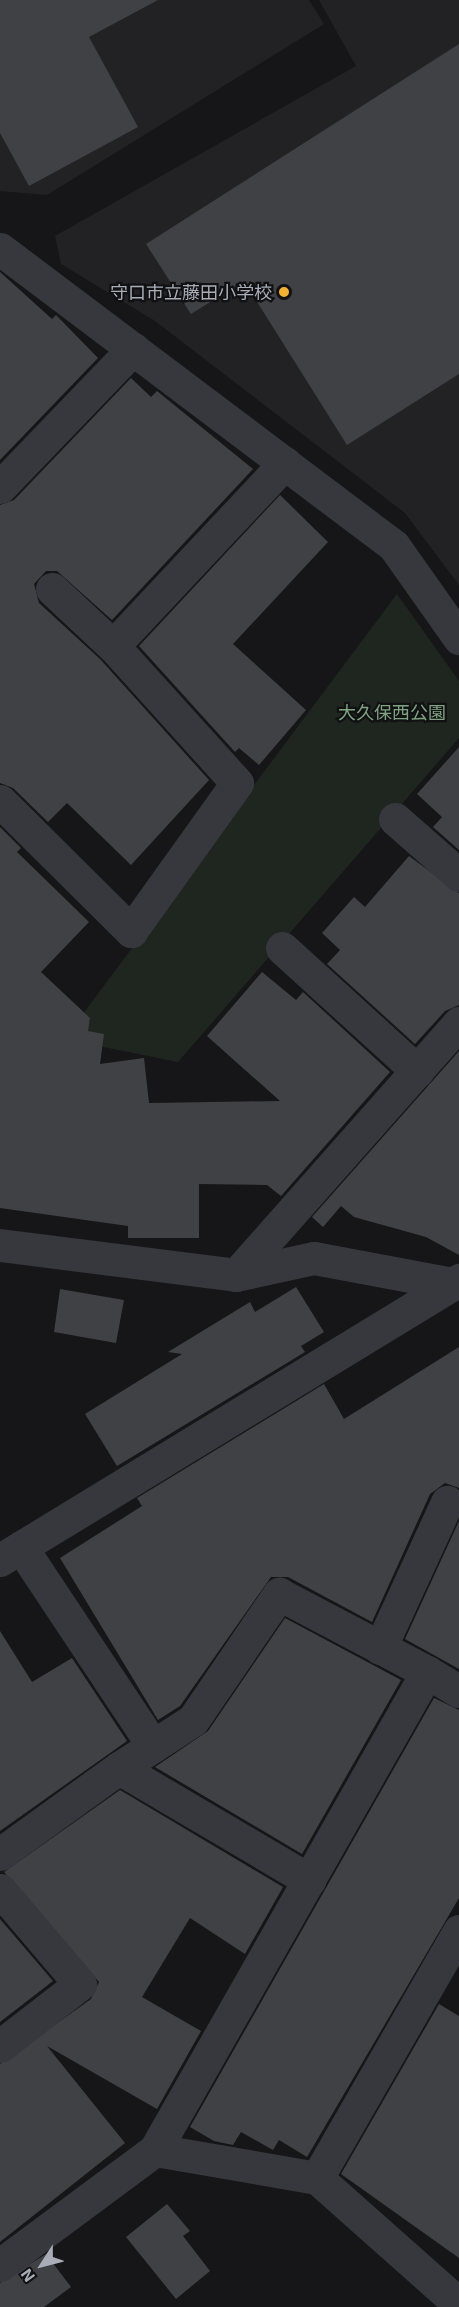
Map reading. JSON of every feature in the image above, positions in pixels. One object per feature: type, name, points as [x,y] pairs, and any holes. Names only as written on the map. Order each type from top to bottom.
[{"type":"street","points":[[0,249],[394,546],[459,639]]},
{"type":"street","points":[[0,487],[133,349]]},
{"type":"street","points":[[113,646],[285,463]]},
{"type":"street","points":[[0,801],[131,931],[237,783],[113,646],[52,589]]},
{"type":"street","points":[[395,819],[459,875]]},
{"type":"street","points":[[282,948],[417,1071]]},
{"type":"street","points":[[236,1275],[459,1023]]},
{"type":"street","points":[[0,1245],[236,1275],[314,1258],[456,1282]]},
{"type":"street","points":[[153,1746],[10,1553],[456,1282]]},
{"type":"street","points":[[380,1648],[447,1502]]},
{"type":"street","points":[[0,1854],[119,1768],[193,1720],[279,1594],[459,1691]]},
{"type":"street","points":[[0,2265],[155,2150],[427,1672]]},
{"type":"street","points":[[119,1768],[309,1880]]},
{"type":"street","points":[[0,1890],[80,1984],[0,2046]]},
{"type":"street","points":[[317,2178],[459,1931]]},
{"type":"street","points":[[155,2150],[317,2178],[459,2303]]},
{"type":"shaded area","points":[[0,0],[309,0],[324,24],[47,195],[0,191]]},
{"type":"shaded area","name":"守口市立藤田小学校","points":[[319,0],[459,0],[459,585],[405,513],[155,321],[61,264],[55,236],[356,66]]},
{"type":"green space","name":"大久保西公園","points":[[397,594],[459,681],[459,738],[178,1062],[64,1039]]},
{"type":"building","points":[[0,0],[158,0],[89,37],[138,127],[29,186],[0,133]]},
{"type":"building","points":[[459,44],[459,374],[347,445],[244,281],[191,314],[146,244]]},
{"type":"building","points":[[0,272],[52,319],[56,315],[98,358],[0,460]]},
{"type":"building","points":[[131,378],[151,397],[157,391],[253,469],[112,620],[57,571],[46,571],[34,584],[39,603],[100,659],[209,780],[131,865],[67,803],[48,822],[13,788],[0,783],[0,505],[14,500]]},
{"type":"building","points":[[280,495],[328,542],[233,644],[306,710],[259,765],[239,748],[235,752],[139,646]]},
{"type":"building","points":[[459,747],[459,850],[433,827],[442,817],[417,794]]},
{"type":"building","points":[[0,827],[21,848],[17,852],[89,922],[41,972],[90,1018],[88,1031],[104,1034],[100,1064],[144,1058],[149,1103],[280,1101],[207,1036],[262,972],[296,1000],[303,992],[390,1072],[281,1196],[267,1185],[199,1184],[199,1238],[128,1238],[128,1226],[0,1208]]},
{"type":"building","points":[[409,856],[459,893],[459,1005],[445,1011],[415,1044],[327,964],[340,950],[322,933],[354,897],[365,907]]},
{"type":"building","points":[[459,1051],[459,1255],[426,1237],[354,1217],[341,1206],[323,1227],[312,1217]]},
{"type":"building","points":[[296,1287],[324,1332],[301,1346],[305,1352],[117,1466],[85,1414],[182,1354],[168,1352],[250,1302],[255,1312]]},
{"type":"building","points":[[60,1289],[124,1300],[116,1343],[54,1332]]},
{"type":"building","points":[[459,1347],[459,1488],[445,1483],[430,1494],[372,1622],[288,1577],[271,1577],[180,1706],[158,1720],[60,1558],[142,1506],[137,1498],[324,1384],[344,1419]]},
{"type":"building","points":[[459,1521],[459,1669],[405,1639]]},
{"type":"building","points":[[285,1618],[401,1680],[302,1854],[155,1767],[208,1731]]},
{"type":"building","points":[[0,1631],[32,1682],[72,1658],[127,1741],[0,1831]]},
{"type":"building","points":[[434,1698],[459,1710],[459,1898],[307,2157],[279,2140],[273,2150],[241,2132],[233,2145],[214,2141],[190,2127]]},
{"type":"building","points":[[120,1790],[283,1887],[245,1954],[190,1918],[142,1997],[201,2031],[157,2109],[47,2046],[125,2143],[0,2242],[0,2064],[91,1999],[99,1982],[4,1872]]},
{"type":"building","points":[[0,1919],[53,1981],[0,2022]]},
{"type":"building","points":[[439,2004],[459,2016],[459,2258],[341,2174]]},
{"type":"building","points":[[167,2204],[190,2231],[183,2236],[210,2271],[176,2299],[126,2237]]},
{"type":"building","points":[[46,2254],[71,2287],[44,2307],[0,2307],[0,2283]]},
{"type":"place","name":"守口市立藤田小学校","points":[[284,292]]}]
